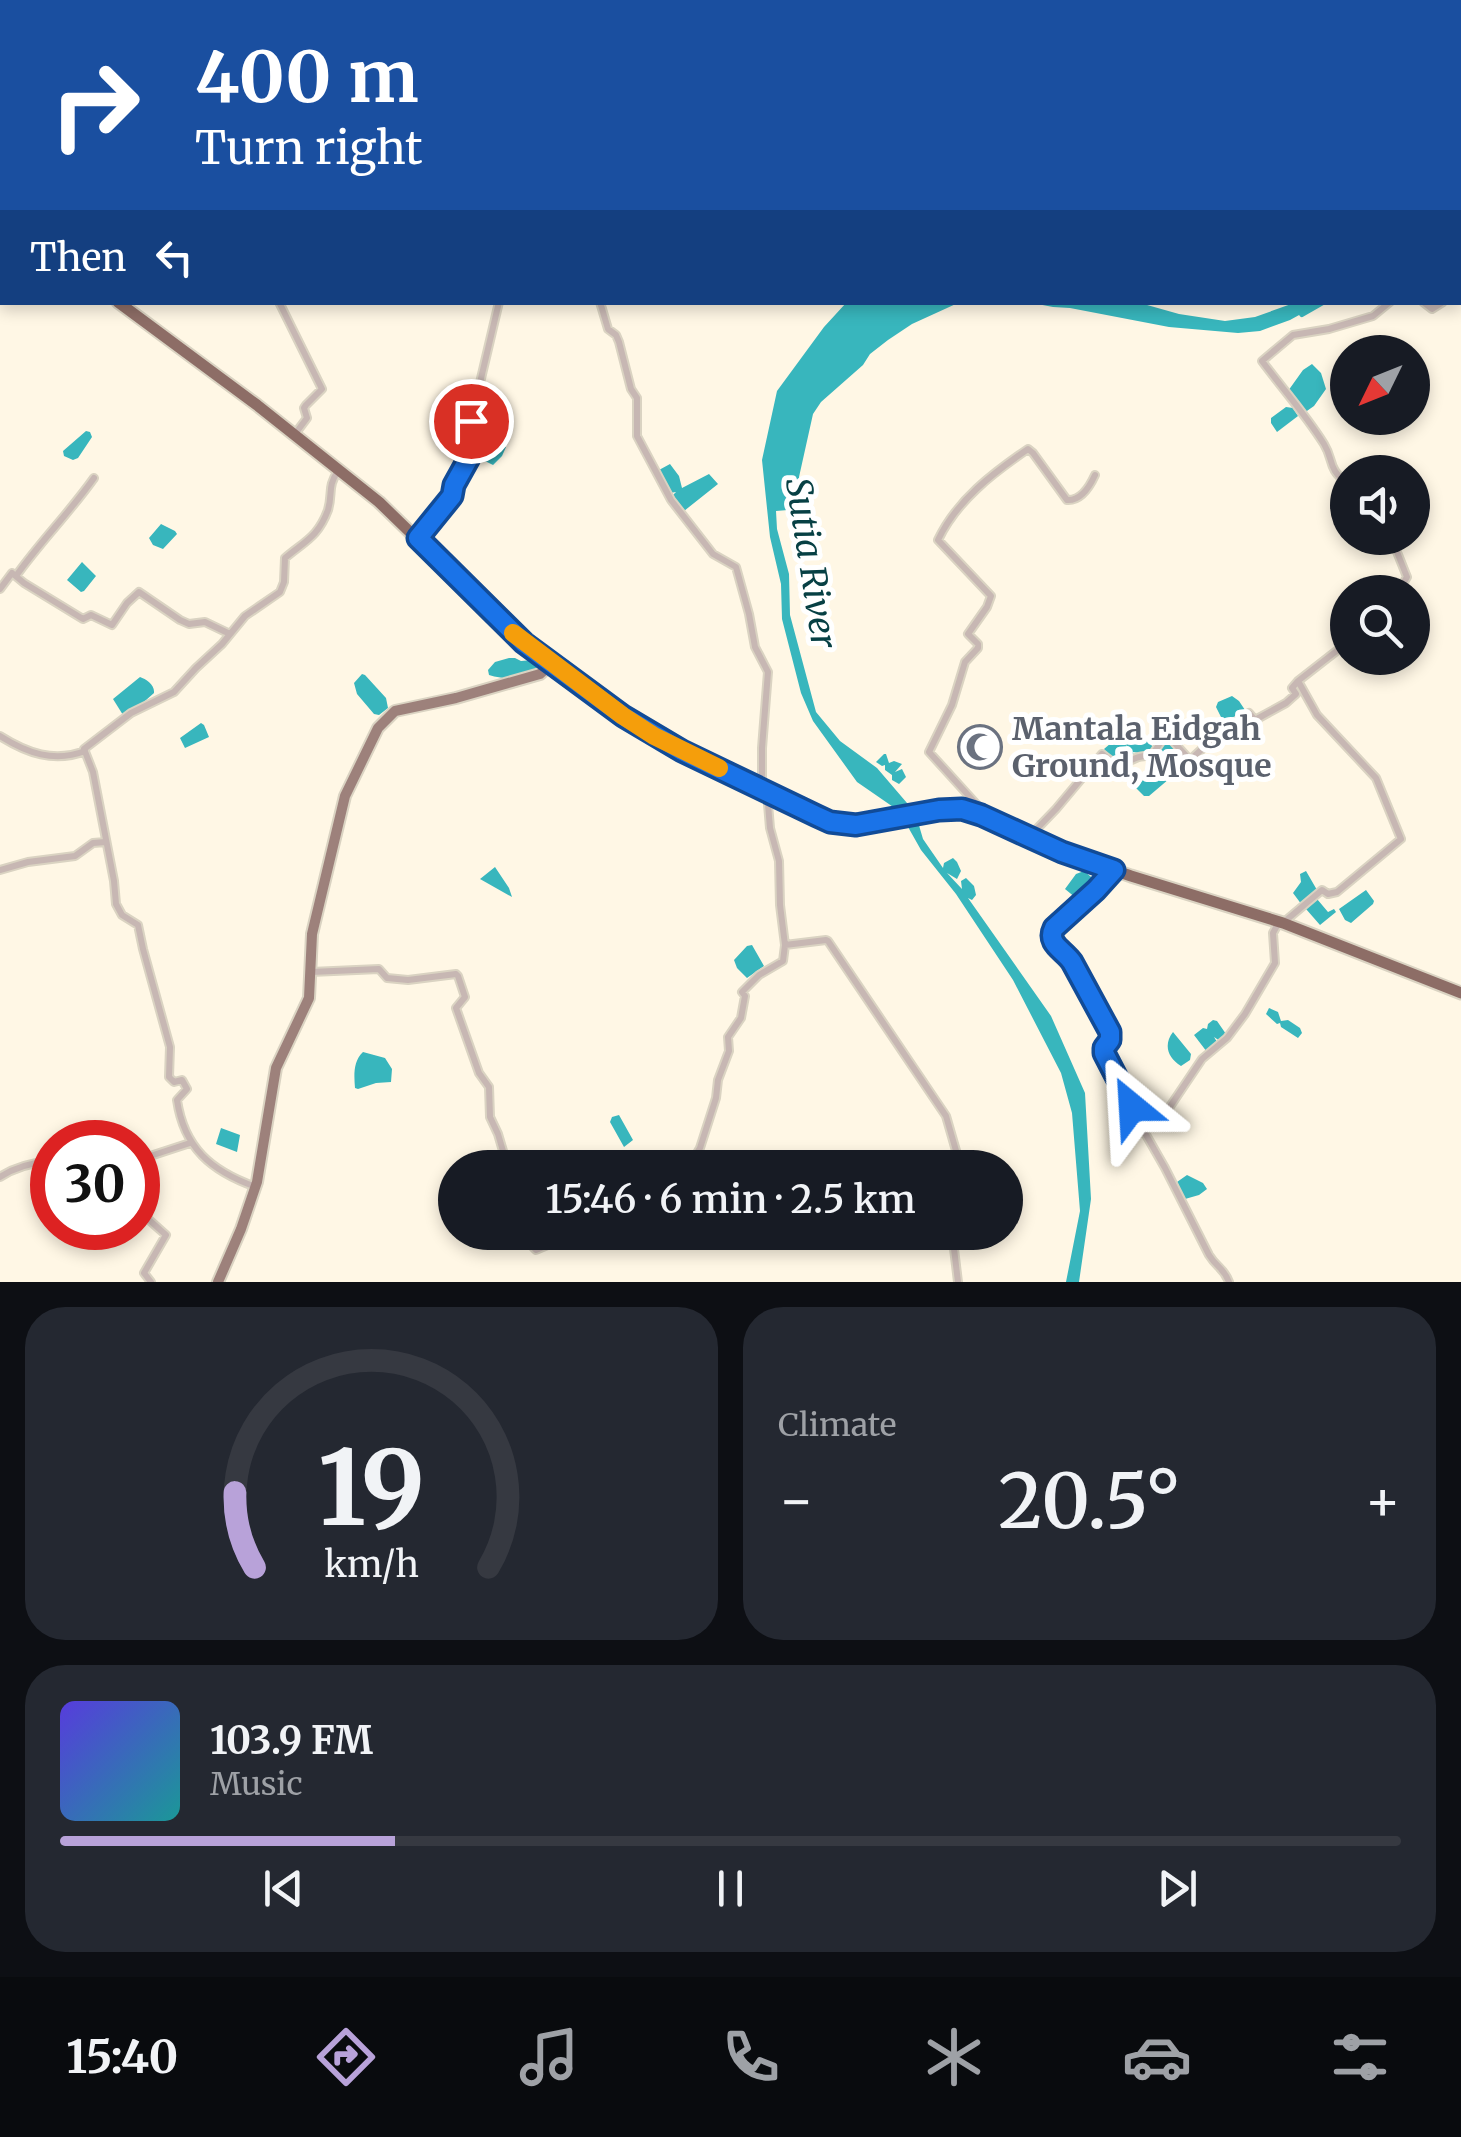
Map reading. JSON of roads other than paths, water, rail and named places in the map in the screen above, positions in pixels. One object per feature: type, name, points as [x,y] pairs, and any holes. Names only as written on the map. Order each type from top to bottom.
[{"type":"highway","points":[[122,305],[379,502],[498,619],[551,664],[654,736],[830,822],[856,825],[962,809],[1062,852],[1281,923],[1461,993]]},
{"type":"main road","points":[[218,1282],[256,1186],[276,1068],[308,998],[312,934],[345,796],[383,720],[395,711],[540,674],[551,664]]},
{"type":"street","points":[[280,305],[322,389],[304,408],[307,418],[295,434]]},
{"type":"street","points":[[418,538],[452,496],[469,458],[458,445],[471,421],[498,305]]},
{"type":"street","points":[[601,305],[608,329],[619,342],[637,398],[637,436],[671,500],[713,554],[736,566],[755,646],[768,672],[762,748],[770,828],[779,861],[783,962],[760,975],[742,992],[742,1018],[728,1037],[729,1052],[699,1150]]},
{"type":"street","points":[[1330,456],[1320,437],[1262,361],[1293,335],[1373,316],[1386,305]]},
{"type":"street","points":[[981,815],[928,752],[952,705],[966,662],[978,648],[968,634],[991,596],[938,540],[970,494],[1028,449],[1067,500],[1078,498],[1095,474]]},
{"type":"street","points":[[0,736],[51,758],[70,757],[85,751],[131,713],[174,692],[245,616],[280,592],[285,558],[308,543],[316,531],[330,503],[331,481],[338,470]]},
{"type":"street","points":[[16,576],[94,478]]},
{"type":"street","points":[[0,589],[12,573],[83,619],[91,615],[112,625],[139,592],[188,624],[205,622],[230,634]]},
{"type":"street","points":[[1029,836],[1102,754],[1124,766],[1152,754],[1165,736],[1190,760],[1224,729],[1249,713],[1255,720],[1286,703],[1296,694],[1292,688],[1298,681],[1330,656]]},
{"type":"street","points":[[1138,1120],[1167,1111],[1202,1058],[1227,1038],[1245,1014],[1275,963],[1274,933],[1281,923],[1322,890],[1328,894],[1337,892],[1401,839],[1376,778],[1318,715],[1298,681]]},
{"type":"street","points":[[85,751],[93,772],[116,904],[122,915],[138,925],[170,1046],[169,1077],[174,1082],[182,1080],[187,1088],[176,1100],[190,1143],[229,1176],[256,1186]]},
{"type":"street","points":[[0,870],[75,856],[92,843],[106,842]]},
{"type":"street","points":[[1114,870],[1054,928],[1053,942],[1072,962],[1110,1032],[1104,1053],[1209,1256],[1224,1269],[1229,1282]]},
{"type":"street","points":[[785,945],[828,941],[946,1116],[956,1150]]},
{"type":"street","points":[[310,972],[380,969],[387,978],[408,980],[456,974],[465,997],[456,1008],[479,1073],[489,1088],[490,1118],[503,1150]]},
{"type":"street","points":[[160,1153],[190,1143]]},
{"type":"street","points":[[0,1176],[30,1164]]},
{"type":"street","points":[[150,1282],[144,1273],[157,1250]]},
{"type":"street","points":[[954,1250],[958,1282]]},
{"type":"water","points":[[844,305],[954,305],[888,340],[821,402],[813,414],[799,477],[800,509],[776,511],[777,529],[789,574],[790,615],[816,712],[840,741],[877,768],[907,803],[923,839],[943,868],[953,858],[957,862],[961,871],[957,879],[947,873],[962,889],[961,881],[966,878],[974,886],[976,895],[972,900],[968,898],[1051,1016],[1085,1093],[1091,1199],[1079,1282],[1066,1282],[1080,1211],[1072,1113],[1061,1073],[1013,980],[956,894],[921,850],[899,811],[857,782],[813,721],[801,693],[782,619],[781,584],[770,537],[762,460],[777,391]]},
{"type":"water","points":[[1042,305],[1147,305],[1225,321],[1255,317],[1288,305],[1317,305],[1260,331],[1238,333],[1169,327]]},
{"type":"water","points":[[1312,364],[1321,373],[1326,389],[1304,413],[1288,391]]},
{"type":"water","points":[[1286,407],[1293,408],[1298,416],[1277,432],[1271,418]]},
{"type":"water","points":[[86,431],[92,437],[78,458],[64,456],[63,451]]},
{"type":"water","points":[[492,441],[506,447],[493,465],[481,454]]},
{"type":"water","points":[[670,464],[682,488],[709,474],[718,484],[684,511],[672,496],[676,492],[670,493],[659,470]]},
{"type":"water","points":[[161,524],[177,534],[163,549],[153,545],[149,538]]},
{"type":"water","points":[[82,562],[96,576],[81,592],[67,580]]},
{"type":"water","points":[[509,658],[533,660],[538,668],[510,678],[489,675],[488,670],[495,662]]},
{"type":"water","points":[[362,674],[386,698],[388,708],[379,715],[357,694],[354,683]]},
{"type":"water","points":[[140,677],[152,685],[154,693],[123,715],[113,699]]},
{"type":"water","points":[[1232,696],[1245,710],[1228,723],[1216,707]]},
{"type":"water","points":[[201,723],[209,737],[185,748],[180,738]]},
{"type":"water","points":[[1131,727],[1154,748],[1148,754],[1133,752],[1134,757],[1123,763],[1115,762],[1104,749],[1118,737],[1127,746],[1121,734]]},
{"type":"water","points":[[1166,737],[1187,760],[1177,770],[1154,756]]},
{"type":"water","points":[[884,754],[889,763],[902,764],[895,772],[902,769],[906,777],[899,784],[892,780],[885,765],[876,762]]},
{"type":"water","points":[[1158,763],[1168,771],[1169,779],[1144,796],[1136,788]]},
{"type":"water","points":[[495,867],[509,888],[512,897],[480,879]]},
{"type":"water","points":[[1084,871],[1098,887],[1076,898],[1065,889],[1076,874]]},
{"type":"water","points":[[1306,871],[1317,890],[1302,905],[1293,893],[1301,882],[1300,874]]},
{"type":"water","points":[[1366,890],[1373,904],[1351,923],[1345,920],[1339,909]]},
{"type":"water","points":[[1317,899],[1328,912],[1336,912],[1320,925],[1306,909]]},
{"type":"water","points":[[752,945],[764,966],[747,978],[734,960]]},
{"type":"water","points":[[1269,1008],[1278,1012],[1281,1021],[1288,1020],[1300,1028],[1298,1038],[1266,1014]]},
{"type":"water","points":[[1213,1020],[1226,1034],[1220,1041],[1214,1037],[1217,1042],[1207,1052],[1194,1035],[1207,1029]]},
{"type":"water","points":[[1173,1032],[1191,1054],[1190,1060],[1181,1066],[1168,1051]]},
{"type":"water","points":[[363,1052],[385,1058],[392,1069],[391,1082],[355,1088],[356,1064]]},
{"type":"water","points":[[619,1115],[633,1140],[624,1147],[610,1122]]},
{"type":"water","points":[[221,1128],[240,1135],[237,1152],[216,1144]]},
{"type":"water","points":[[1187,1175],[1207,1189],[1185,1199],[1177,1182]]},
{"type":"waterway","name":"Sutia River","points":[[1302,314],[1318,305]]},
{"type":"place","name":"Mantala Eidgah Ground, Mosque","points":[[980,747]]}]
